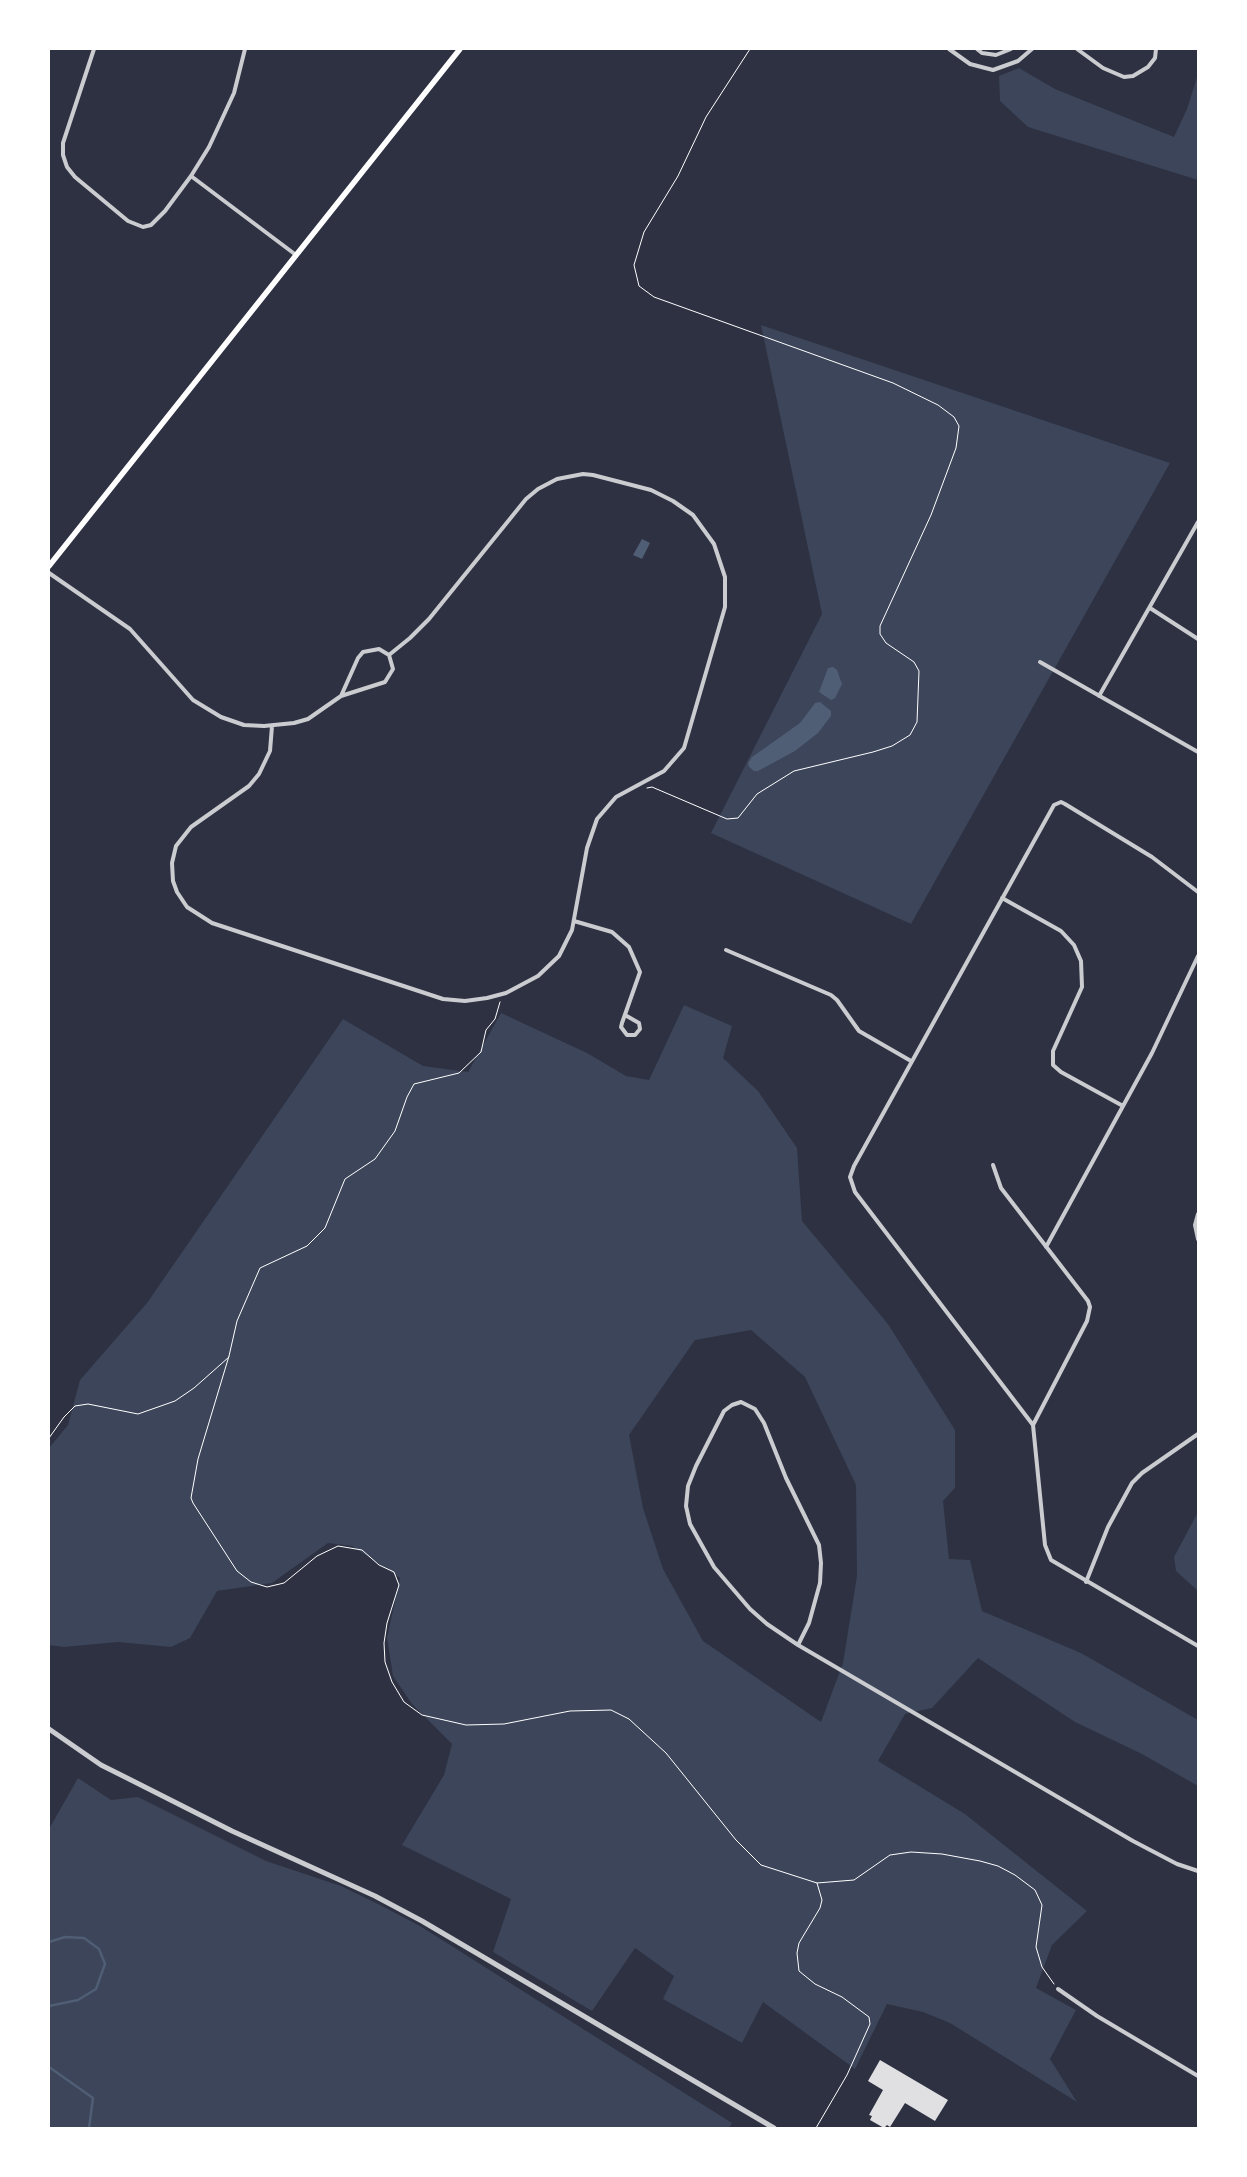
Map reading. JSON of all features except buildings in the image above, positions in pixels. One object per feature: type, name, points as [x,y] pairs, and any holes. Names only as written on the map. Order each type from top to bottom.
[{"type":"main road","points":[[49,566],[460,49]]},
{"type":"street","points":[[94,49],[63,143],[63,155],[71,172],[128,221],[143,227],[151,225],[164,212],[192,176],[234,93],[245,49]]},
{"type":"street","points":[[949,49],[970,64],[993,70],[1018,61],[1032,49]]},
{"type":"street","points":[[977,49],[982,53],[996,55],[1011,49]]},
{"type":"street","points":[[1077,49],[1103,68],[1124,77],[1133,76],[1148,66],[1155,58],[1156,49]]},
{"type":"street","points":[[192,176],[296,255]]},
{"type":"street","points":[[272,726],[270,750],[259,774],[249,786],[191,827],[179,841],[173,857],[172,869],[175,887],[183,902],[196,914],[212,923],[434,996],[465,1001],[500,994],[521,986],[549,967],[565,947],[574,921],[587,848],[597,819],[616,797],[664,771],[679,756],[688,738],[722,622],[726,596],[722,566],[708,533],[684,508],[651,490],[593,475],[582,474],[557,479],[538,489],[526,499],[429,620],[389,655]]},
{"type":"street","points":[[1099,696],[1198,522]]},
{"type":"street","points":[[49,573],[130,629],[186,693],[202,707],[236,722],[272,726],[308,719],[341,696],[381,684],[388,680],[393,669],[389,655],[379,648],[363,652],[358,658],[341,696]]},
{"type":"street","points":[[1150,608],[1198,639]]},
{"type":"street","points":[[1040,662],[1198,752]]},
{"type":"street","points":[[1198,892],[1152,857],[1061,802],[1057,803],[1051,809],[911,1061],[851,1174],[851,1185],[1033,1425],[1048,1556],[1055,1563],[1086,1582],[1198,1646]]},
{"type":"street","points":[[1002,898],[1061,931],[1074,945],[1081,961],[1082,987],[1053,1051],[1053,1065],[1061,1072],[1123,1106]]},
{"type":"street","points":[[574,921],[609,930],[621,938],[629,947],[640,972],[625,1015],[622,1031],[627,1035],[635,1035],[640,1029],[639,1023],[625,1015]]},
{"type":"street","points":[[726,950],[834,997],[859,1031],[911,1061]]},
{"type":"street","points":[[1046,1248],[1152,1053],[1198,956]]},
{"type":"street","points":[[993,1165],[1001,1188],[1088,1301],[1090,1307],[1087,1321],[1033,1425]]},
{"type":"street","points":[[1198,1214],[1195,1225],[1198,1239]]},
{"type":"street","points":[[798,1645],[809,1623],[820,1583],[821,1563],[819,1545],[755,1409],[741,1402],[732,1404],[724,1411],[688,1486],[686,1506],[690,1524],[714,1568],[750,1609],[767,1624],[798,1645],[1133,1841],[1177,1864],[1198,1871]]},
{"type":"street","points":[[1086,1582],[1108,1527],[1132,1483],[1147,1469],[1198,1434]]},
{"type":"street","points":[[49,1729],[102,1765],[129,1779],[232,1831],[375,1896],[422,1921],[774,2128]]},
{"type":"street","points":[[1058,1989],[1097,2016],[1198,2076]]},
{"type":"path","points":[[643,789],[652,787],[727,819],[738,818],[757,794],[794,771],[892,746],[910,736],[918,722],[919,671],[914,662],[886,643],[880,634],[880,626],[931,515],[956,448],[959,426],[954,417],[938,405],[893,383],[654,297],[639,286],[634,265],[644,232],[678,176],[706,116],[750,49]]},
{"type":"path","points":[[500,994],[496,1019],[486,1030],[481,1052],[460,1073],[414,1084],[407,1097],[395,1130],[375,1159],[345,1179],[325,1228],[307,1246],[260,1268],[237,1321],[229,1356],[198,1458],[191,1498],[193,1503],[237,1571],[251,1582],[267,1587],[284,1583],[318,1556],[338,1546],[362,1550],[379,1565],[394,1572],[399,1585],[387,1623],[384,1643],[385,1662],[392,1682],[404,1702],[422,1715],[466,1725],[504,1724],[570,1711],[611,1710],[630,1718],[666,1753],[736,1840],[761,1865],[817,1883],[854,1880],[890,1855],[911,1852],[942,1854],[998,1866],[1035,1890],[1042,1910],[1036,1947],[1042,1967],[1058,1989]]},
{"type":"path","points":[[49,1438],[64,1417],[75,1406],[88,1404],[138,1414],[176,1401],[194,1388],[229,1356]]},
{"type":"path","points":[[816,2128],[847,2075],[870,2024],[869,2017],[842,1997],[815,1984],[798,1971],[797,1953],[799,1943],[820,1908],[822,1900],[817,1883]]},
{"type":"shaded area","points":[[1019,68],[1055,89],[1174,137],[1187,109],[1198,74],[1198,180],[1028,127],[1000,101],[999,76]]},
{"type":"shaded area","points":[[761,325],[1170,463],[911,924],[711,833],[822,614]]},
{"type":"shaded area","points":[[642,539],[650,543],[642,559],[633,555]]},
{"type":"shaded area","points":[[833,667],[837,670],[842,684],[835,698],[831,700],[819,692],[828,668]]},
{"type":"shaded area","points":[[820,702],[831,711],[831,716],[818,733],[795,751],[758,771],[754,771],[749,767],[748,763],[752,757],[800,723],[815,703]]},
{"type":"shaded area","points":[[684,1005],[732,1026],[723,1058],[758,1091],[797,1148],[802,1221],[888,1324],[955,1430],[955,1488],[943,1501],[949,1559],[970,1560],[982,1611],[1081,1653],[1198,1720],[1198,1786],[1142,1754],[1075,1722],[978,1658],[932,1708],[905,1714],[878,1761],[965,1814],[1087,1911],[1052,1945],[1036,1988],[1076,2010],[1050,2059],[1077,2102],[950,2023],[923,2012],[887,2004],[855,2069],[763,2002],[742,2043],[663,1999],[674,1976],[635,1948],[592,2011],[493,1952],[511,1899],[402,1845],[444,1775],[452,1744],[412,1704],[393,1676],[387,1638],[400,1578],[352,1546],[328,1543],[272,1583],[217,1591],[190,1638],[171,1647],[118,1642],[64,1647],[49,1645],[49,1448],[68,1425],[80,1380],[147,1303],[343,1019],[423,1066],[468,1072],[501,1013],[587,1053],[626,1076],[649,1080]],"holes":[[[751,1330],[805,1377],[856,1485],[857,1576],[843,1663],[821,1722],[703,1641],[663,1569],[643,1508],[629,1435],[695,1340]]]},
{"type":"shaded area","points":[[1198,1512],[1198,1591],[1176,1571],[1174,1557]]},
{"type":"shaded area","points":[[78,1778],[111,1800],[138,1797],[266,1861],[341,1886],[420,1926],[732,2123],[729,2128],[49,2128],[49,1829]]},
{"type":"waterway","points":[[49,1942],[65,1937],[84,1938],[99,1949],[105,1964],[96,1989],[78,2000],[49,2006]]},
{"type":"waterway","points":[[49,2067],[93,2098],[89,2128]]}]
